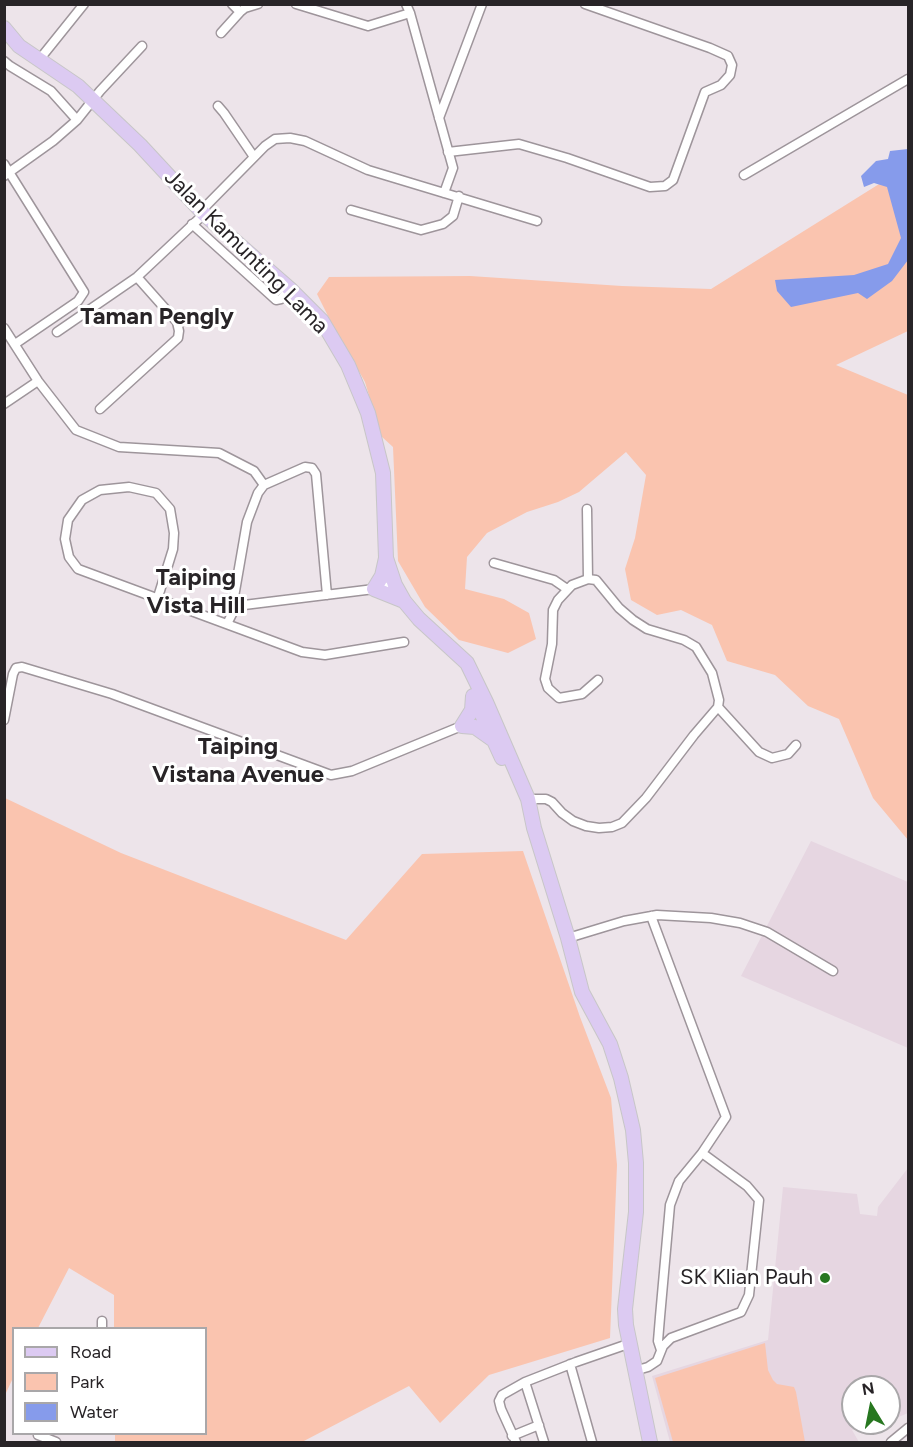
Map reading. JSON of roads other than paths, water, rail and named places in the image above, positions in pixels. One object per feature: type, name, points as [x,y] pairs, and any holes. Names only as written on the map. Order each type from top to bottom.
[{"type":"main road","name":"Jalan Kamunting Lama","points":[[4,28],[19,46],[78,86],[140,146],[202,212],[290,289],[322,321],[348,365],[368,413],[383,473],[386,558],[395,585],[404,602],[433,633],[467,663],[525,800],[568,938],[582,992],[610,1044],[621,1078],[633,1130],[637,1193],[625,1310],[628,1344],[650,1443]]},
{"type":"main road","name":"Jalan Kamunting Lama","points":[[4,38],[45,73],[74,92],[90,98]]},
{"type":"main road","points":[[24,57],[31,61],[39,60],[45,73]]},
{"type":"main road","points":[[386,558],[382,576],[374,589],[404,602]]},
{"type":"main road","name":"Jalan Kamunting Lama","points":[[457,655],[459,666],[473,696],[487,711],[492,739],[525,800]]},
{"type":"main road","points":[[473,696],[472,710],[462,726],[475,727],[492,739]]},
{"type":"street","points":[[39,60],[84,4]]},
{"type":"street","points":[[232,4],[240,12]]},
{"type":"street","points":[[221,33],[245,8],[258,4]]},
{"type":"street","points":[[296,4],[368,26],[410,14]]},
{"type":"street","points":[[406,4],[453,168],[444,193]]},
{"type":"street","points":[[439,118],[482,4]]},
{"type":"street","points":[[448,152],[519,144],[650,187],[665,186],[673,180],[705,92],[721,85],[730,75],[732,65],[728,56],[585,4]]},
{"type":"street","points":[[142,46],[90,98],[77,120],[52,141],[6,171],[84,291],[78,301],[10,336],[38,381],[72,426],[82,433],[119,447],[219,453],[254,471],[264,485]]},
{"type":"street","points":[[4,61],[51,91],[77,120]]},
{"type":"street","points":[[744,175],[909,79]]},
{"type":"street","points":[[218,106],[254,157]]},
{"type":"street","points":[[57,332],[137,277],[192,224],[254,157],[275,139],[290,138],[304,141],[368,170],[459,196],[537,222]]},
{"type":"street","points":[[351,210],[421,230],[443,224],[453,216],[459,196]]},
{"type":"street","points":[[192,224],[276,300],[290,289]]},
{"type":"street","points":[[100,409],[178,338],[177,322],[137,277]]},
{"type":"street","points":[[4,404],[38,381]]},
{"type":"street","points":[[227,624],[236,606],[234,597],[247,522],[258,493],[264,485],[305,467],[312,468],[315,474],[327,595]]},
{"type":"street","points":[[158,597],[173,549],[174,533],[170,509],[156,493],[129,487],[100,490],[82,500],[68,520],[65,539],[69,557],[78,569],[302,652],[326,655],[404,642]]},
{"type":"street","points":[[587,509],[588,579]]},
{"type":"street","points":[[494,563],[555,580],[567,589]]},
{"type":"street","points":[[525,800],[546,799],[573,822],[586,826],[612,827],[622,823],[650,793],[718,707],[719,700],[712,673],[696,647],[684,640],[647,629],[620,608],[596,580],[588,579],[567,589],[553,610],[552,644],[545,679],[548,688],[559,698],[582,694],[598,680]]},
{"type":"street","points":[[236,606],[395,585]]},
{"type":"street","points":[[4,720],[13,674],[16,668],[22,666],[112,694],[331,775],[352,771],[462,726],[487,711]]},
{"type":"street","points":[[718,707],[759,752],[772,758],[788,754],[796,745]]},
{"type":"street","points":[[568,938],[624,921],[651,916],[711,918],[740,923],[767,932],[833,971]]},
{"type":"street","points":[[651,916],[726,1117],[702,1153],[679,1181],[670,1205],[658,1341],[661,1350]]},
{"type":"street","points":[[634,1371],[654,1364],[666,1342],[680,1334],[741,1312],[749,1295],[759,1200],[747,1186],[702,1153]]},
{"type":"street","points":[[538,1425],[514,1439],[499,1401],[502,1395],[525,1382],[628,1344]]},
{"type":"street","points":[[570,1364],[592,1443]]},
{"type":"street","points":[[525,1382],[544,1443]]},
{"type":"street","points":[[891,1443],[909,1428]]},
{"type":"street","points":[[36,1437],[56,1443]]},
{"type":"water","points":[[908,149],[908,260],[892,281],[867,299],[858,293],[791,307],[777,291],[775,280],[854,275],[888,264],[901,238],[887,187],[874,183],[864,187],[861,176],[876,161],[888,159],[890,151]]},
{"type":"place","name":"SK Klian Pauh","points":[[825,1278]]},
{"type":"district","name":"Taman Pengly","points":[[157,317]]},
{"type":"district","name":"Taiping Vista Hill","points":[[196,592]]},
{"type":"district","name":"Taiping Vistana Avenue","points":[[238,761]]}]
